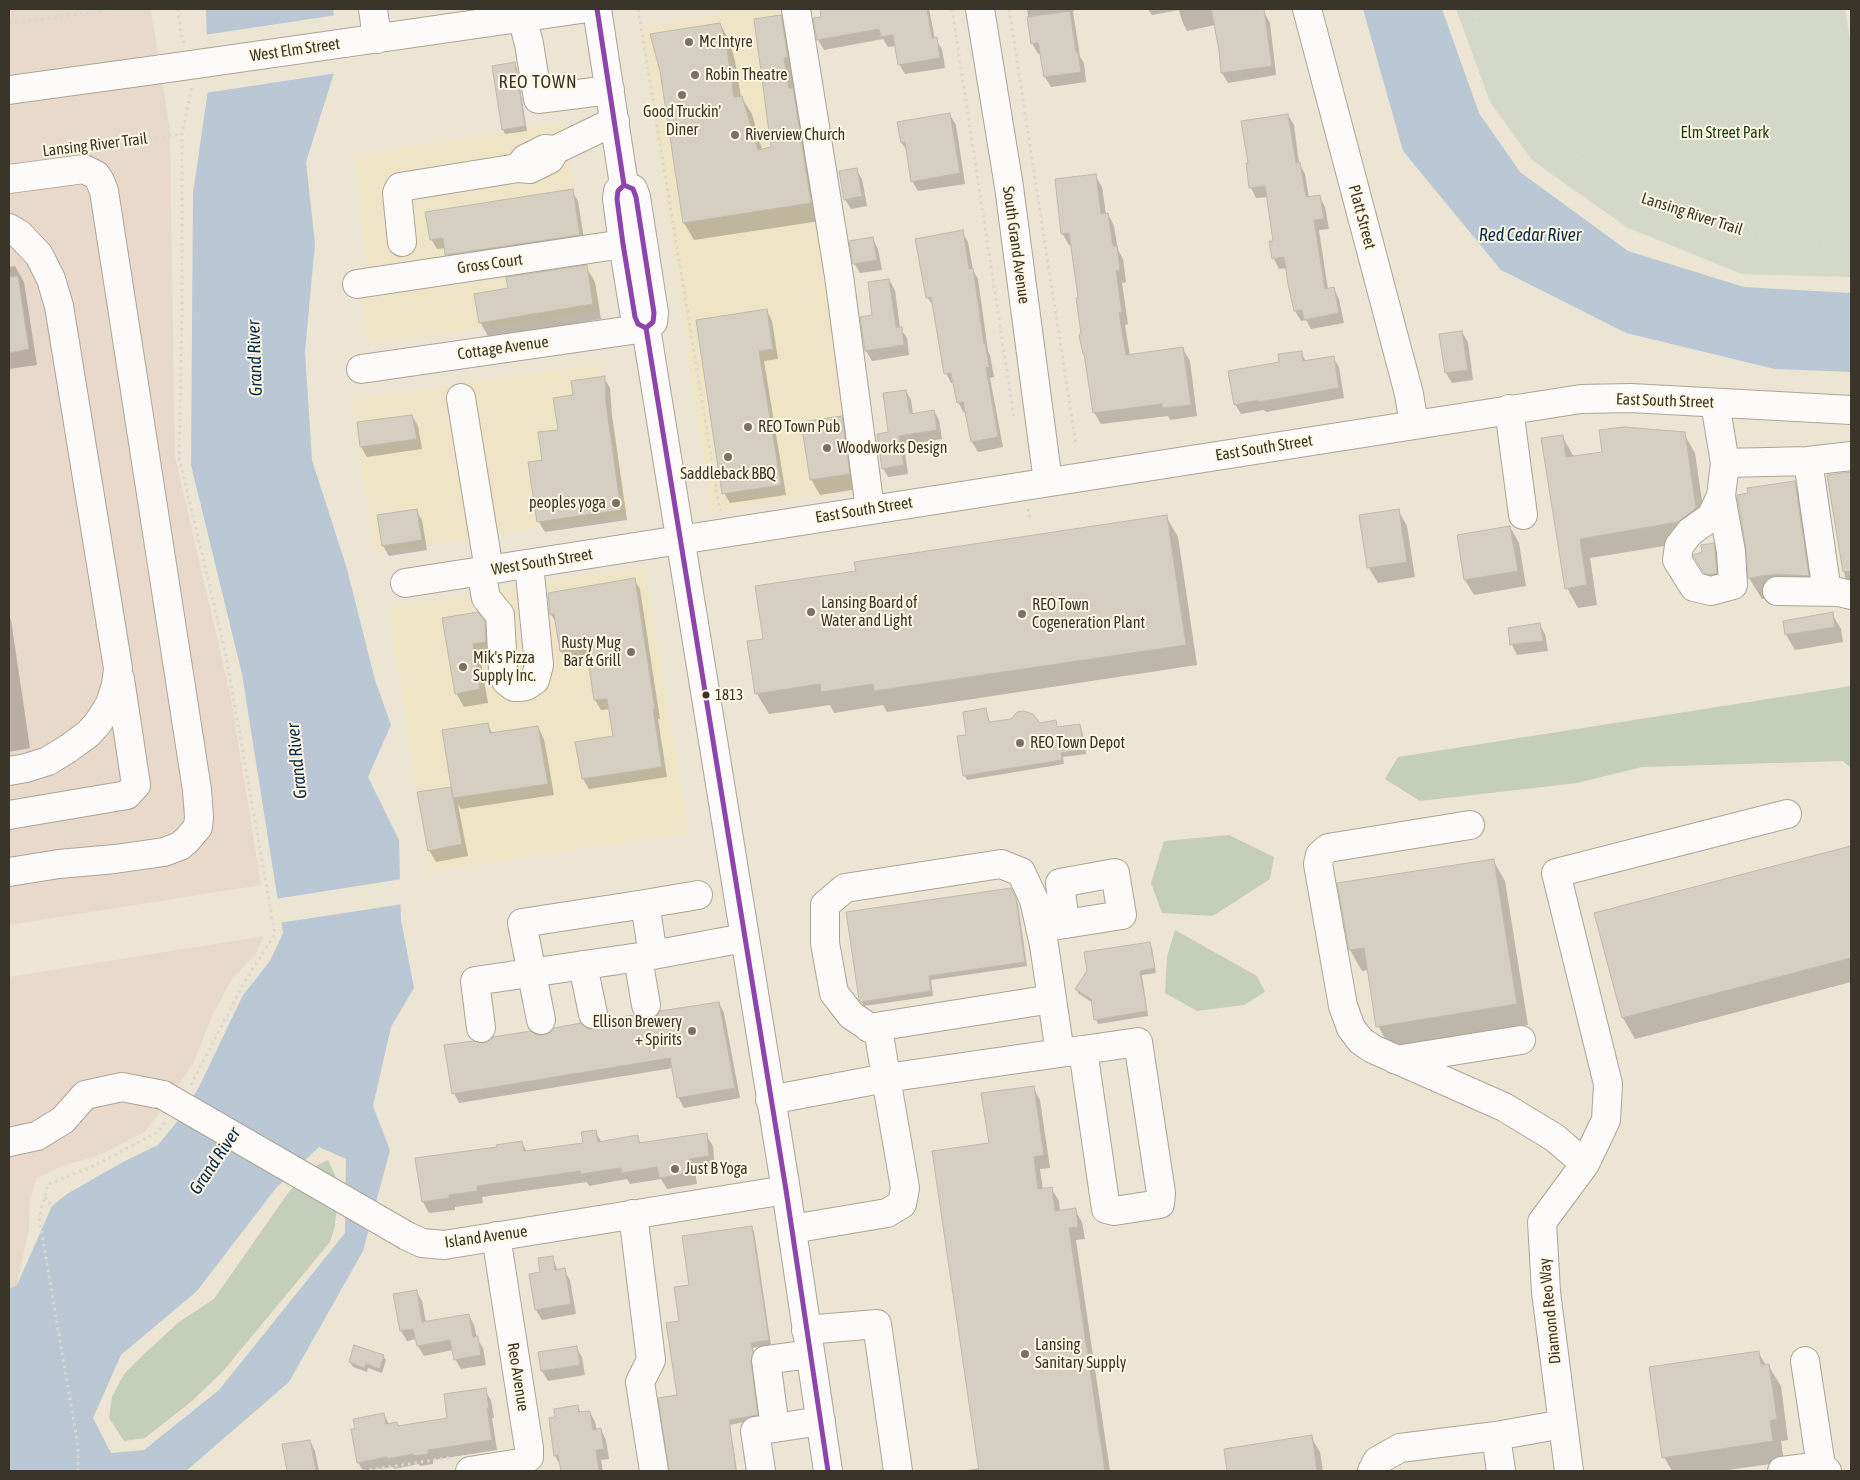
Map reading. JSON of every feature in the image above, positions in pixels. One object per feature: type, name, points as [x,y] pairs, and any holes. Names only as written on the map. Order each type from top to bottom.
[{"type":"street","points":[[373,9],[377,39]]},
{"type":"street","name":"West Elm Street","points":[[9,90],[377,39],[455,18],[581,9]]},
{"type":"street","points":[[597,9],[624,185]]},
{"type":"street","points":[[796,9],[840,276],[870,509]]},
{"type":"street","name":"South Grand Avenue","points":[[980,9],[1009,187],[1036,484]]},
{"type":"street","name":"Platt Street","points":[[1307,9],[1409,394],[1414,425]]},
{"type":"street","points":[[521,13],[529,44],[538,100],[610,90]]},
{"type":"street","points":[[402,242],[397,193],[400,187],[518,168],[525,159],[545,149],[555,150],[615,121]]},
{"type":"street","points":[[9,179],[84,169],[96,175],[104,190],[196,780],[199,817],[198,827],[187,840],[180,846],[164,852],[59,864],[9,872]]},
{"type":"street","points":[[624,185],[618,191],[617,199],[623,244],[635,317],[638,324],[646,328]]},
{"type":"street","points":[[624,185],[633,189],[636,197],[652,305],[653,322],[646,328]]},
{"type":"street","points":[[9,228],[19,234],[39,255],[51,279],[59,306],[136,785],[126,796],[9,815]]},
{"type":"street","name":"Gross Court","points":[[357,284],[623,244]]},
{"type":"street","points":[[646,328],[786,1190],[828,1471]]},
{"type":"street","name":"Cottage Avenue","points":[[361,369],[646,328]]},
{"type":"street","points":[[460,398],[485,570],[486,598],[500,615],[503,670],[506,681],[514,687],[520,687],[536,680],[540,665],[529,564]]},
{"type":"street","name":"East South Street","points":[[679,540],[1580,399],[1631,398],[1851,410]]},
{"type":"street","points":[[1715,403],[1725,462],[1721,496]]},
{"type":"street","points":[[1509,409],[1523,515]]},
{"type":"street","points":[[1725,462],[1808,461],[1851,456]]},
{"type":"street","points":[[1777,591],[1839,593],[1808,461]]},
{"type":"street","name":"West South Street","points":[[405,582],[679,540]]},
{"type":"street","points":[[9,771],[37,765],[53,758],[88,734],[98,723],[110,704],[116,685],[118,668]]},
{"type":"street","name":"Diamond Reo Way","points":[[1569,1471],[1546,1292],[1542,1222],[1585,1164],[1606,1120],[1608,1084],[1556,873],[1787,814]]},
{"type":"street","points":[[1470,825],[1328,848],[1320,855],[1318,864],[1343,1006],[1351,1028],[1361,1041],[1373,1049],[1504,1107],[1530,1121],[1555,1138],[1585,1164]]},
{"type":"street","points":[[770,1100],[886,1078],[1072,1052],[1138,1042],[1161,1193],[1160,1204],[1114,1211],[1106,1209],[1072,1052],[1052,999],[1053,926],[1034,900],[1021,872],[1001,864],[845,888],[825,905],[825,943],[834,993],[851,1015],[879,1034],[886,1078],[905,1188],[902,1204],[887,1213],[792,1229]]},
{"type":"street","points":[[541,1020],[522,923],[698,895]]},
{"type":"street","points":[[645,904],[646,1005]]},
{"type":"street","points":[[482,1028],[475,981],[645,956],[744,938]]},
{"type":"street","points":[[584,965],[593,1014]]},
{"type":"street","points":[[869,1028],[1052,999]]},
{"type":"street","points":[[1396,1060],[1521,1040]]},
{"type":"street","name":"Island Avenue","points":[[9,1142],[37,1136],[62,1120],[85,1096],[122,1087],[163,1095],[407,1236],[422,1243],[444,1245],[786,1190]]},
{"type":"street","points":[[633,1214],[651,1360],[640,1382],[654,1471]]},
{"type":"street","name":"Reo Avenue","points":[[465,1464],[522,1467],[529,1457],[530,1448],[496,1236]]},
{"type":"street","points":[[776,1428],[766,1360],[808,1342],[877,1324],[898,1471]]},
{"type":"street","points":[[1782,1471],[1824,1468],[1805,1361]]},
{"type":"street","points":[[761,1471],[755,1431],[820,1421]]},
{"type":"street","points":[[1372,1471],[1377,1461],[1400,1448],[1496,1436],[1563,1424]]},
{"type":"street","points":[[1496,1436],[1501,1471]]},
{"type":"path","points":[[9,24],[114,9]]},
{"type":"path","points":[[638,9],[721,514]]},
{"type":"path","points":[[952,9],[1015,425]]},
{"type":"path","points":[[1008,9],[1076,445]]},
{"type":"path","name":"Lansing River Trail","points":[[1475,9],[1479,35],[1502,80],[1535,118],[1582,160],[1637,198],[1722,227],[1809,244],[1851,248]]},
{"type":"path","name":"Lansing River Trail","points":[[86,146],[182,134]]},
{"type":"path","points":[[1030,518],[1036,484]]},
{"type":"path","points":[[45,1196],[52,1206]]},
{"type":"path","points":[[39,1217],[78,1446],[78,1471]]},
{"type":"path","points":[[363,1471],[465,1464]]},
{"type":"shaded area","points":[[9,9],[151,9],[170,131],[175,457],[231,698],[261,885],[9,925]]},
{"type":"shaded area","points":[[744,9],[789,9],[860,489],[711,511],[640,28]]},
{"type":"shaded area","points":[[563,123],[584,245],[368,275],[354,155]]},
{"type":"shaded area","points":[[590,255],[599,311],[368,345],[360,291]]},
{"type":"shaded area","points":[[600,363],[630,515],[374,552],[351,399]]},
{"type":"shaded area","points":[[644,567],[689,833],[429,872],[388,607]]},
{"type":"shaded area","points":[[264,936],[256,953],[232,979],[213,1014],[193,1064],[146,1131],[104,1153],[58,1168],[36,1179],[30,1200],[29,1229],[17,1285],[9,1289],[9,977]]},
{"type":"green space","name":"Elm Street Park","points":[[1456,9],[1845,9],[1851,45],[1851,277],[1742,274],[1628,228],[1532,160],[1490,102]]},
{"type":"green space","points":[[1851,686],[1851,768],[1843,761],[1642,767],[1577,783],[1420,801],[1385,779],[1398,757]]},
{"type":"green space","points":[[1229,835],[1274,857],[1270,879],[1213,916],[1162,913],[1151,883],[1164,841]]},
{"type":"green space","points":[[1175,930],[1257,976],[1265,992],[1244,1005],[1197,1011],[1165,993],[1167,957]]},
{"type":"green space","points":[[328,1160],[335,1175],[338,1191],[335,1226],[330,1242],[224,1370],[192,1401],[145,1438],[124,1441],[109,1418],[112,1397],[124,1374],[179,1322],[214,1299],[288,1193],[311,1168]]},
{"type":"water","name":"Grand River","points":[[206,9],[333,9],[340,54],[306,162],[315,243],[305,352],[312,460],[347,569],[375,680],[391,725],[368,777],[399,840],[401,920],[414,988],[391,1027],[373,1106],[390,1150],[363,1251],[289,1382],[186,1471],[9,1471],[9,1289],[17,1285],[52,1206],[67,1194],[123,1162],[158,1145],[180,1118],[199,1087],[243,995],[270,961],[283,933],[242,674],[191,465],[193,193],[208,90]],"holes":[[[319,1147],[346,1159],[345,1233],[219,1390],[144,1450],[111,1453],[93,1418],[121,1355],[197,1291],[276,1188]]]},
{"type":"water","name":"Red Cedar River","points":[[1363,9],[1442,9],[1479,113],[1520,172],[1628,251],[1744,287],[1851,293],[1851,372],[1775,369],[1626,333],[1501,270],[1403,151]]},
{"type":"pier","points":[[337,15],[343,54],[337,73],[205,93],[204,35]]},
{"type":"pier","points":[[402,879],[403,904],[279,923],[275,899]]},
{"type":"building","points":[[820,9],[927,9],[932,38],[937,37],[940,58],[898,65],[893,35],[881,37],[879,29],[817,40],[813,18],[821,17]]},
{"type":"building","points":[[1211,9],[1264,9],[1272,66],[1221,73],[1219,50]]},
{"type":"building","points":[[1070,11],[1081,72],[1044,77],[1038,43],[1031,44],[1027,17]]},
{"type":"building","name":"Riverview Church","points":[[781,15],[788,58],[784,58],[789,88],[793,88],[811,203],[683,223],[660,71],[650,34],[720,23],[726,42],[734,97],[742,96],[758,150],[771,147],[754,19]]},
{"type":"building","points":[[515,62],[525,126],[502,130],[492,66]]},
{"type":"building","points":[[950,113],[960,173],[911,182],[905,142],[901,143],[897,122]]},
{"type":"building","points":[[1288,114],[1296,163],[1300,162],[1306,197],[1320,195],[1324,219],[1314,220],[1325,289],[1334,287],[1339,313],[1304,320],[1302,310],[1294,311],[1284,257],[1272,259],[1269,241],[1273,241],[1265,186],[1249,188],[1246,163],[1248,163],[1241,121]]},
{"type":"building","points":[[857,168],[862,196],[844,200],[839,171]]},
{"type":"building","points":[[1096,174],[1101,214],[1108,213],[1113,246],[1117,246],[1120,270],[1116,271],[1122,313],[1119,313],[1126,355],[1183,347],[1191,405],[1162,408],[1162,404],[1093,413],[1084,354],[1079,335],[1081,334],[1076,298],[1078,297],[1069,233],[1061,234],[1055,179]]},
{"type":"building","points":[[573,189],[580,235],[445,255],[443,238],[430,240],[425,212]]},
{"type":"building","points":[[963,230],[969,269],[973,268],[989,367],[986,368],[998,437],[971,442],[963,402],[957,403],[951,373],[944,374],[931,297],[926,298],[915,239]]},
{"type":"building","points":[[873,237],[877,260],[853,264],[849,241]]},
{"type":"building","points":[[587,265],[593,304],[479,323],[474,294],[508,288],[506,277]]},
{"type":"building","points":[[18,276],[29,349],[9,353],[9,277]]},
{"type":"building","points":[[889,279],[896,327],[902,327],[904,345],[865,351],[860,317],[872,315],[868,282]]},
{"type":"building","points":[[767,309],[773,349],[759,351],[781,485],[722,494],[696,320]]},
{"type":"building","points":[[1462,331],[1468,370],[1445,373],[1439,334]]},
{"type":"building","points":[[1302,351],[1303,361],[1334,356],[1339,388],[1234,405],[1228,371],[1279,362],[1278,354]]},
{"type":"building","points":[[605,376],[606,403],[621,510],[537,522],[528,462],[542,460],[538,432],[558,430],[553,398],[573,395],[571,381]]},
{"type":"building","points":[[906,390],[910,414],[934,410],[937,430],[899,436],[904,465],[882,469],[877,434],[888,432],[883,393]]},
{"type":"building","points":[[412,415],[417,439],[360,447],[357,422]]},
{"type":"building","name":"Woodworks Design","points":[[842,416],[850,474],[810,480],[801,422]]},
{"type":"building","points":[[1624,427],[1685,432],[1696,508],[1678,522],[1580,539],[1587,585],[1565,589],[1541,438],[1563,435],[1566,457],[1602,452],[1599,430]]},
{"type":"building","points":[[1851,472],[1851,571],[1843,572],[1827,475]]},
{"type":"building","points":[[1795,481],[1809,576],[1776,574],[1748,578],[1746,549],[1737,495],[1748,493],[1747,488]]},
{"type":"building","points":[[417,509],[422,540],[382,546],[377,515]]},
{"type":"building","points":[[1399,509],[1407,562],[1367,568],[1359,515]]},
{"type":"building","name":"REO Town Cogeneration Plant","points":[[1167,515],[1186,645],[874,691],[873,684],[821,692],[820,684],[755,694],[747,641],[763,639],[755,586],[856,571],[854,562]]},
{"type":"building","points":[[1510,526],[1518,571],[1464,580],[1457,535]]},
{"type":"building","points":[[1714,543],[1717,573],[1711,575],[1704,573],[1693,555],[1702,552],[1701,545]]},
{"type":"building","points":[[635,578],[662,767],[582,779],[575,742],[613,736],[607,699],[594,700],[586,647],[560,651],[554,614],[550,615],[548,593]]},
{"type":"building","name":"Mik's Pizza Supply Inc.","points":[[478,612],[485,621],[486,642],[473,644],[480,689],[455,694],[442,618]]},
{"type":"building","points":[[1833,612],[1835,627],[1785,635],[1783,621]]},
{"type":"building","points":[[1540,623],[1543,641],[1510,645],[1508,628]]},
{"type":"building","name":"REO Town Depot","points":[[986,708],[989,722],[1011,719],[1017,712],[1023,711],[1033,714],[1040,723],[1056,720],[1057,727],[1080,724],[1084,749],[1061,753],[1062,760],[963,776],[957,736],[966,735],[963,712]]},
{"type":"building","points":[[488,723],[490,733],[538,726],[548,784],[453,798],[442,730]]},
{"type":"building","points":[[451,787],[462,844],[428,851],[417,792]]},
{"type":"building","points":[[1851,846],[1851,958],[1622,1018],[1594,913]]},
{"type":"building","points":[[1494,859],[1517,1004],[1376,1027],[1364,948],[1349,950],[1337,883]]},
{"type":"building","points":[[1011,888],[1016,898],[1025,962],[929,976],[931,991],[861,1002],[859,1000],[846,912]]},
{"type":"building","points":[[1150,942],[1155,968],[1140,971],[1147,1011],[1094,1020],[1091,999],[1075,989],[1087,971],[1084,952]]},
{"type":"building","points":[[719,1002],[735,1088],[677,1098],[670,1058],[452,1094],[444,1045],[473,1041],[483,1043],[493,1037],[531,1031],[536,1035],[544,1035],[551,1032],[554,1028],[581,1023],[588,1029],[596,1029],[603,1026],[608,1019],[634,1015],[640,1019],[648,1020],[656,1017],[660,1011]]},
{"type":"building","points":[[1034,1086],[1044,1155],[1034,1157],[1038,1189],[1052,1187],[1055,1211],[1076,1208],[1078,1227],[1069,1228],[1105,1471],[979,1471],[932,1151],[989,1143],[981,1093]]},
{"type":"building","points":[[596,1130],[598,1142],[638,1135],[639,1143],[707,1133],[709,1156],[689,1159],[691,1173],[659,1178],[657,1167],[622,1173],[621,1168],[581,1174],[580,1171],[477,1186],[477,1191],[449,1195],[449,1198],[422,1202],[415,1158],[497,1147],[496,1145],[522,1141],[524,1151],[583,1143],[581,1132]]},
{"type":"building","points":[[752,1226],[769,1340],[751,1343],[753,1353],[751,1362],[758,1415],[729,1420],[736,1471],[669,1471],[658,1398],[677,1395],[666,1323],[679,1321],[674,1287],[689,1285],[682,1236]]},
{"type":"building","points":[[553,1256],[555,1270],[565,1268],[571,1304],[535,1310],[529,1274],[540,1272],[538,1258]]},
{"type":"building","points":[[417,1290],[422,1322],[469,1314],[473,1337],[478,1336],[481,1355],[454,1360],[450,1340],[417,1346],[413,1329],[400,1331],[393,1294]]},
{"type":"building","points":[[354,1345],[384,1355],[380,1369],[366,1364],[364,1368],[349,1362]]},
{"type":"building","points":[[577,1346],[580,1365],[541,1371],[538,1352]]},
{"type":"building","points":[[1759,1351],[1761,1365],[1769,1364],[1777,1419],[1770,1421],[1773,1441],[1662,1458],[1649,1367]]},
{"type":"building","points":[[486,1388],[492,1440],[428,1450],[428,1454],[413,1456],[413,1454],[387,1459],[387,1457],[357,1463],[351,1429],[355,1429],[353,1419],[384,1413],[386,1424],[397,1422],[398,1426],[447,1418],[444,1394]]},
{"type":"building","points":[[578,1405],[579,1412],[590,1411],[593,1430],[601,1428],[604,1449],[596,1450],[599,1471],[561,1471],[558,1455],[554,1456],[549,1418],[555,1417],[554,1409]]},
{"type":"building","points":[[1312,1435],[1317,1471],[1227,1471],[1224,1449]]},
{"type":"building","points":[[310,1440],[316,1471],[287,1471],[282,1444]]},
{"type":"transit line","points":[[597,9],[624,185]]},
{"type":"transit line","points":[[624,185],[633,189],[636,197],[654,313],[653,322],[646,328],[638,324],[635,317],[623,244],[617,199],[618,191],[624,185]]},
{"type":"transit line","points":[[646,328],[786,1190],[828,1471]]},
{"type":"place","name":"Mc Intyre","points":[[689,42]]},
{"type":"place","name":"Robin Theatre","points":[[695,75]]},
{"type":"place","name":"Good Truckin' Diner","points":[[682,95]]},
{"type":"place","name":"Riverview Church","points":[[735,135]]},
{"type":"place","name":"REO Town Pub","points":[[748,427]]},
{"type":"place","name":"Woodworks Design","points":[[827,448]]},
{"type":"place","name":"Saddleback BBQ","points":[[728,457]]},
{"type":"place","name":"peoples yoga","points":[[616,503]]},
{"type":"place","name":"Lansing Board of Water and Light","points":[[811,612]]},
{"type":"place","name":"REO Town Cogeneration Plant","points":[[1022,614]]},
{"type":"place","name":"Rusty Mug Bar & Grill","points":[[631,652]]},
{"type":"place","name":"Mik's Pizza Supply Inc.","points":[[463,667]]},
{"type":"place","name":"1813","points":[[706,695]]},
{"type":"place","name":"REO Town Depot","points":[[1020,743]]},
{"type":"place","name":"Ellison Brewery + Spirits","points":[[692,1031]]},
{"type":"place","name":"Just B Yoga","points":[[675,1169]]},
{"type":"place","name":"Lansing Sanitary Supply","points":[[1025,1354]]},
{"type":"district","name":"REO TOWN","points":[[538,82]]}]
